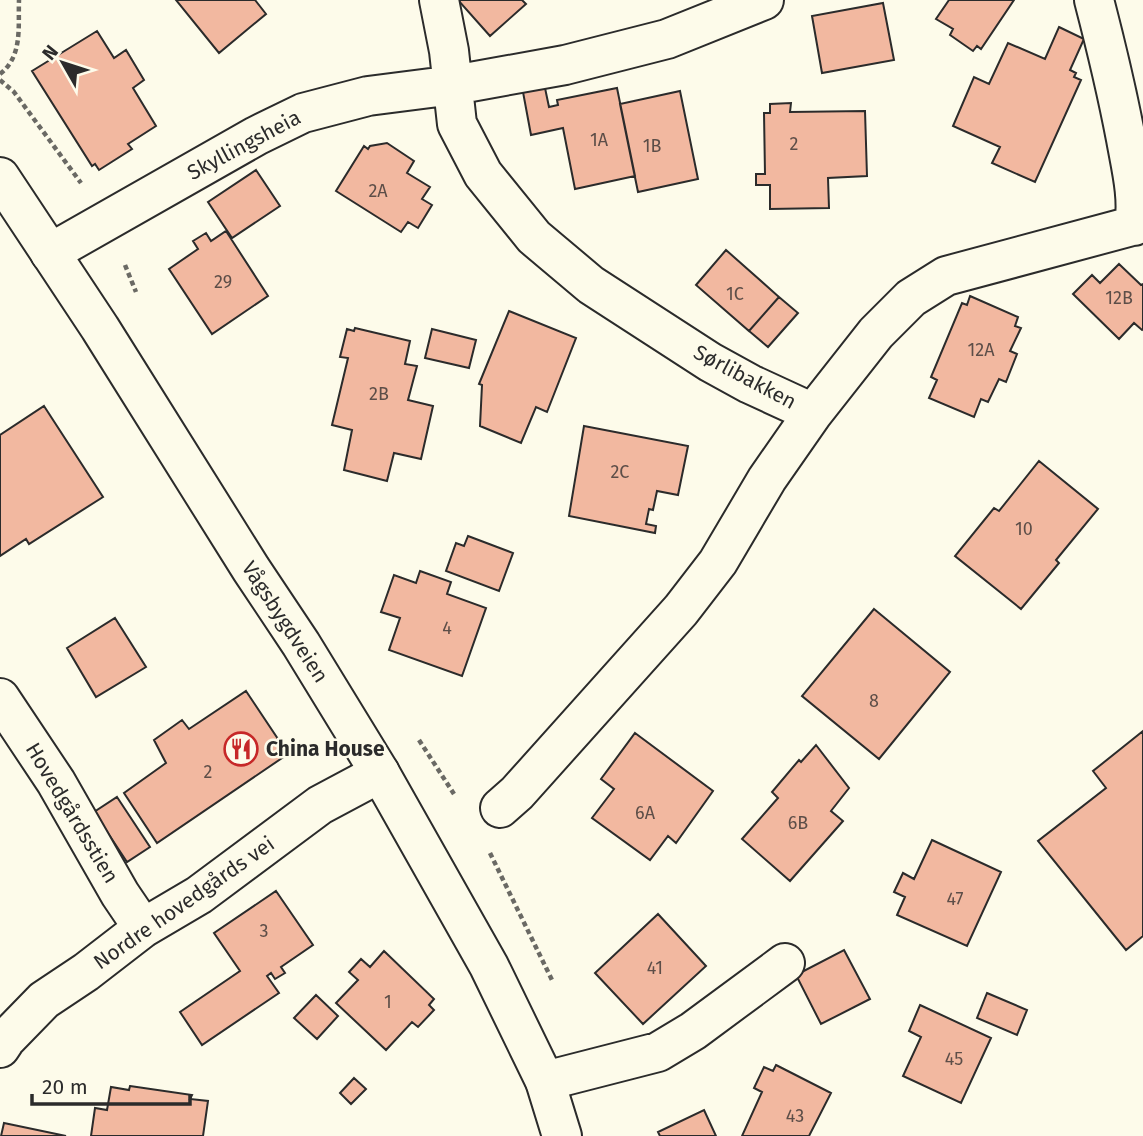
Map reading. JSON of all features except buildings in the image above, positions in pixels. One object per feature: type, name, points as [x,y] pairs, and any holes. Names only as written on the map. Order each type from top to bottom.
[{"type":"street","points":[[439,0],[454,85]]},
{"type":"street","name":"Skyllingsheia","points":[[50,253],[256,136],[303,113],[368,96],[454,85],[565,65],[667,39],[764,0]]},
{"type":"street","points":[[1094,0],[1113,71],[1131,167],[1138,225]]},
{"type":"street","name":"Sørlibakken","points":[[454,85],[457,124],[463,137],[483,174],[534,237],[591,285],[710,362],[750,384],[813,412],[876,333],[911,298],[946,276],[1138,225]]},
{"type":"street","name":"Vågsbygdveien","points":[[0,177],[301,644],[380,773],[489,966],[545,1081],[562,1136]]},
{"type":"street","points":[[500,807],[517,793],[681,610],[718,562],[767,479],[813,412]]},
{"type":"street","name":"Hovedgårdsstien","points":[[0,698],[56,782],[120,894],[143,928]]},
{"type":"street","name":"Nordre hovedgårds vei","points":[[0,1048],[44,1000],[143,928],[199,895],[320,805],[380,773]]},
{"type":"street","points":[[545,1081],[658,1052],[694,1031],[785,963]]},
{"type":"path","points":[[0,74],[11,65],[17,51],[19,0]]},
{"type":"place","name":"China House","points":[[241,749]]}]
